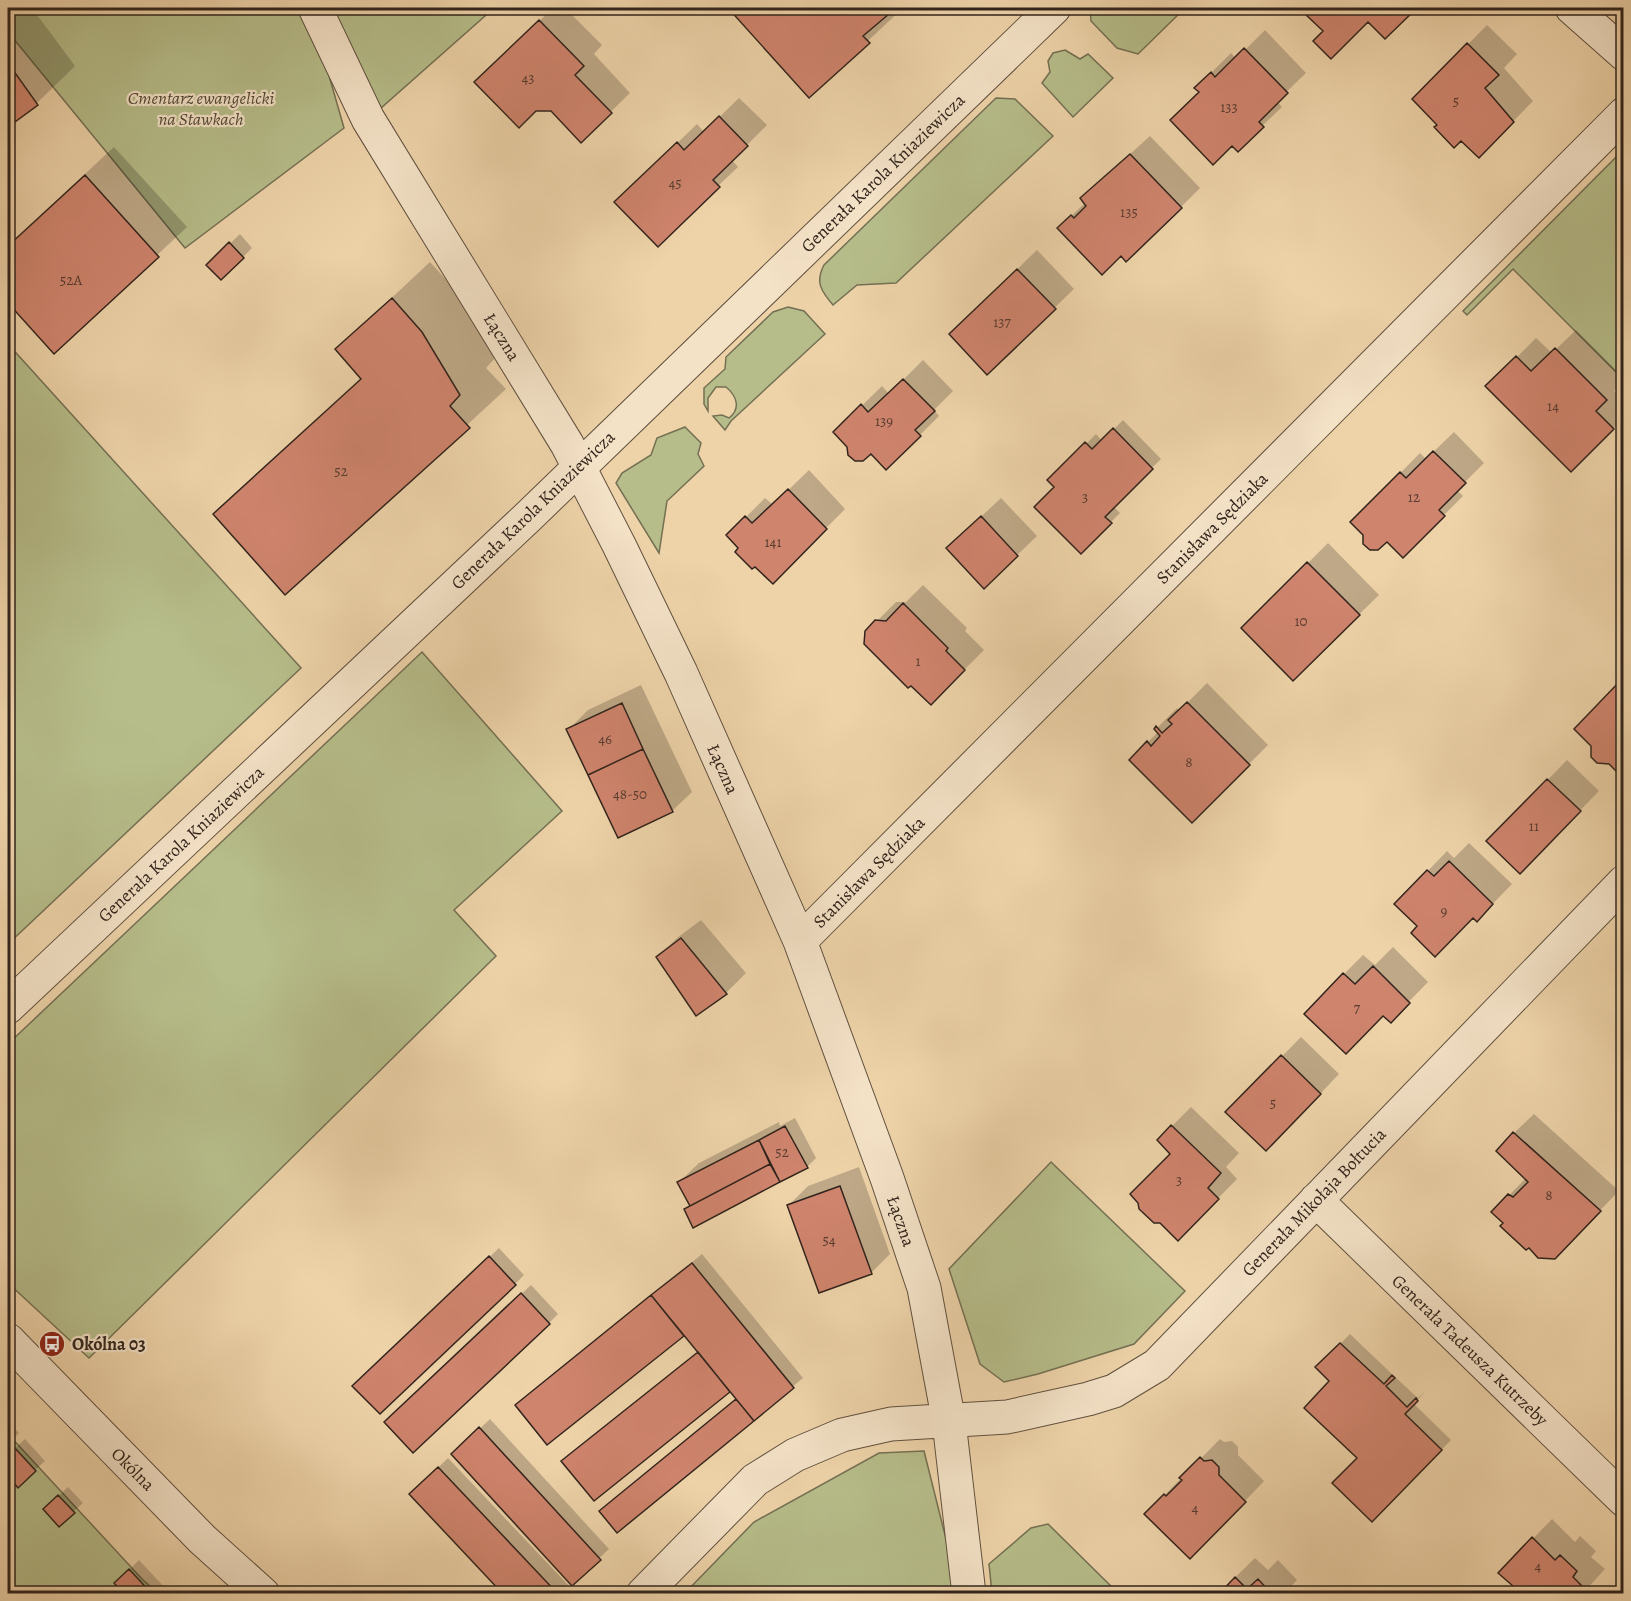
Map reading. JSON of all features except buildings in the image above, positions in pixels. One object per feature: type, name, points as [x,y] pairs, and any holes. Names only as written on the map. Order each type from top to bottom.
[{"type":"street","name":"Łączna","points":[[315,8],[368,119],[561,434],[620,545],[681,673],[800,941],[887,1178],[924,1288],[949,1422],[969,1593]]},
{"type":"street","name":"Generała Karola Kniaziewicza","points":[[8,1006],[578,468],[1054,8]]},
{"type":"street","points":[[1572,8],[1623,54]]},
{"type":"street","name":"Stanisława Sędziaka","points":[[800,941],[1623,114]]},
{"type":"street","name":"Generała Mikołaja Bołtucia","points":[[643,1593],[755,1480],[795,1455],[842,1436],[891,1424],[1007,1418],[1059,1406],[1114,1390],[1157,1365],[1623,882]]},
{"type":"street","name":"Generała Tadeusza Kutrzeby","points":[[1316,1200],[1623,1500]]},
{"type":"street","name":"Okólna","points":[[8,1340],[202,1539],[262,1593]]},
{"type":"green space","name":"Cmentarz ewangelicki na Stawkach","points":[[15,8],[299,8],[326,65],[344,128],[185,248],[8,32],[8,13]]},
{"type":"green space","points":[[329,8],[494,8],[381,108]]},
{"type":"green space","points":[[1090,8],[1185,8],[1138,54],[1117,48],[1091,21]]},
{"type":"green space","points":[[1065,50],[1080,59],[1088,54],[1113,78],[1073,117],[1042,83],[1050,72],[1048,61],[1053,53]]},
{"type":"green space","points":[[996,98],[1015,99],[1053,136],[896,283],[857,285],[833,305],[821,286],[820,276],[824,265]]},
{"type":"green space","points":[[1623,150],[1623,379],[1513,269],[1467,315],[1463,311]]},
{"type":"green space","points":[[788,307],[804,311],[825,334],[731,421],[725,430],[713,416],[722,415],[729,418],[733,414],[736,403],[733,394],[726,387],[716,387],[708,398],[708,411],[704,404],[704,388],[725,369],[726,357],[773,312]]},
{"type":"green space","points":[[8,344],[301,668],[8,944]]},
{"type":"green space","points":[[685,427],[701,443],[698,454],[704,466],[667,501],[659,553],[616,483],[622,473],[651,455],[657,438]]},
{"type":"green space","points":[[422,652],[562,811],[454,910],[496,956],[89,1358],[8,1283],[8,1044]]},
{"type":"green space","points":[[1051,1162],[1185,1291],[1134,1344],[1038,1374],[1004,1382],[980,1364],[949,1269]]},
{"type":"green space","points":[[8,1434],[143,1580],[158,1593],[8,1593]]},
{"type":"green space","points":[[924,1451],[952,1563],[956,1593],[684,1594],[754,1522],[879,1453]]},
{"type":"green space","points":[[1048,1524],[1118,1593],[992,1593],[989,1564],[1031,1528]]},
{"type":"place","name":"Okólna 03","points":[[52,1344]]}]
